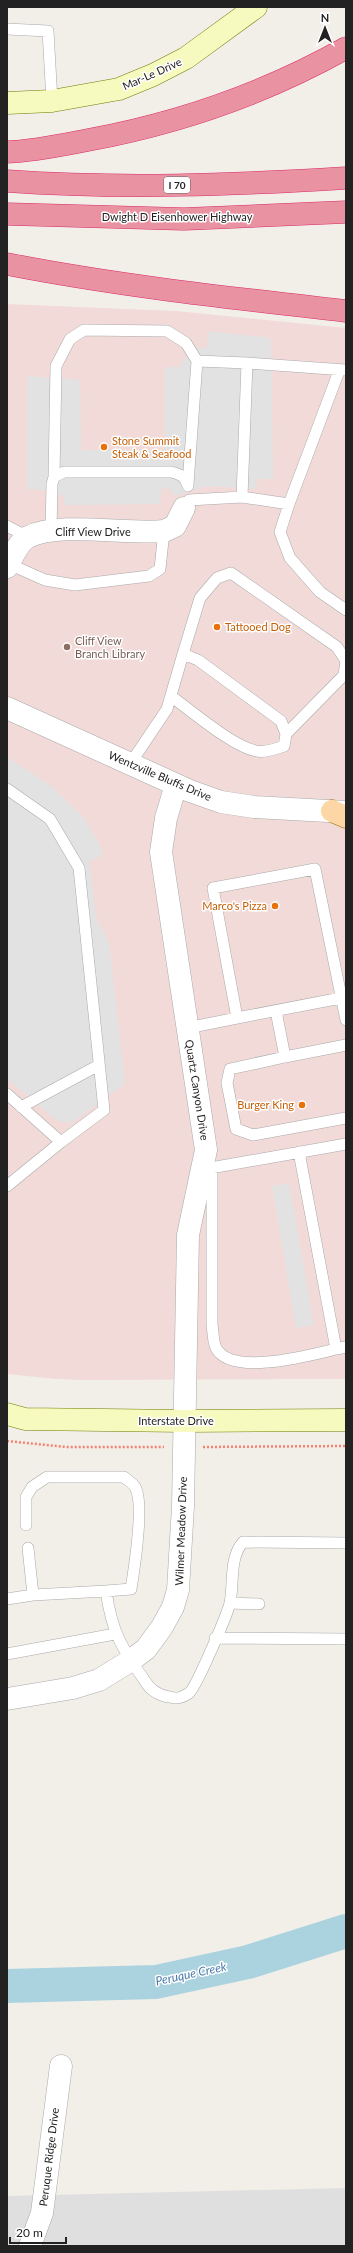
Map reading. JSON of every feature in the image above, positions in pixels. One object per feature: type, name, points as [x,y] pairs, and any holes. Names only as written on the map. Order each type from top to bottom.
[{"type":"highway","points":[[7,152],[66,145],[132,132],[194,116],[261,91],[346,48]]},
{"type":"highway","name":"I 70","points":[[7,181],[157,186],[224,185],[346,178]]},
{"type":"highway","name":"Dwight D Eisenhower Highway","points":[[7,214],[184,219],[346,212]]},
{"type":"highway","points":[[7,264],[81,278],[171,292],[346,312]]},
{"type":"main road","name":"Mar-Le Drive","points":[[7,103],[52,101],[118,90],[153,76],[186,58],[256,7]]},
{"type":"main road","name":"Interstate Drive","points":[[7,1414],[25,1419],[184,1421],[346,1420]]},
{"type":"street","points":[[164,531],[175,526],[186,504]]},
{"type":"street","name":"Cliff View Drive","points":[[28,537],[64,530],[164,531]]},
{"type":"street","points":[[8,565],[19,545],[28,537]]},
{"type":"street","name":"Wentzville Bluffs Drive","points":[[7,708],[176,785],[221,802],[254,807],[341,814]]},
{"type":"street","name":"Quartz Canyon Drive","points":[[176,785],[166,818],[161,852],[206,1150],[207,1168],[188,1235],[184,1421]]},
{"type":"street","name":"Wilmer Meadow Drive","points":[[7,1699],[73,1688],[99,1680],[130,1661],[146,1649],[162,1627],[173,1607],[178,1590],[183,1514],[184,1421]]},
{"type":"street","name":"Peruque Ridge Drive","points":[[30,2246],[42,2214],[61,2066]]},
{"type":"lane","points":[[7,29],[48,31],[52,101]]},
{"type":"lane","points":[[51,532],[51,494],[54,477],[56,366],[70,339],[84,330],[166,331],[186,343],[198,361],[186,504],[242,497],[289,504]]},
{"type":"lane","points":[[198,361],[247,363],[342,371],[289,504],[280,532],[290,558],[320,592],[346,610]]},
{"type":"lane","points":[[242,497],[247,363]]},
{"type":"lane","points":[[54,477],[64,472],[171,472],[179,474],[188,484]]},
{"type":"lane","points":[[7,526],[28,537]]},
{"type":"lane","points":[[8,565],[45,580],[75,585],[149,576],[160,569],[164,531]]},
{"type":"lane","points":[[130,764],[168,709],[200,598],[217,578],[231,573],[337,647],[344,658],[344,675],[286,734]]},
{"type":"lane","points":[[172,697],[232,740],[257,752],[274,750],[284,746],[286,734],[281,721],[203,663],[183,654]]},
{"type":"lane","points":[[7,789],[50,818],[79,868],[104,1110],[61,1142],[7,1186]]},
{"type":"lane","points":[[237,1018],[213,888],[315,869],[346,1020]]},
{"type":"lane","points":[[187,1028],[341,998]]},
{"type":"lane","points":[[276,1011],[285,1057]]},
{"type":"lane","points":[[346,1045],[230,1069],[227,1082],[236,1129],[252,1135],[346,1118]]},
{"type":"lane","points":[[21,1107],[99,1065]]},
{"type":"lane","points":[[7,1094],[61,1142]]},
{"type":"lane","points":[[299,1152],[341,1348],[294,1360],[249,1362],[230,1361],[216,1348],[212,1324],[207,1168],[299,1152],[346,1144]]},
{"type":"lane","points":[[7,1599],[33,1595],[131,1589],[137,1548],[139,1502],[136,1487],[124,1477],[47,1477],[32,1487],[26,1497],[26,1525]]},
{"type":"lane","points":[[106,1591],[109,1614],[115,1634],[130,1661],[149,1688],[162,1696],[178,1699],[190,1693],[200,1676],[215,1638],[226,1616],[230,1603],[234,1561],[239,1547],[243,1542],[346,1543]]},
{"type":"lane","points":[[28,1548],[33,1595]]},
{"type":"lane","points":[[230,1603],[259,1604]]},
{"type":"lane","points":[[7,1654],[115,1634]]},
{"type":"lane","points":[[215,1638],[346,1639]]},
{"type":"shaded area","points":[[7,304],[176,311],[346,328],[346,1379],[83,1380],[7,1374]]},
{"type":"shaded area","points":[[209,331],[271,338],[273,479],[257,480],[256,489],[207,486],[175,496],[169,489],[162,488],[159,504],[64,505],[64,496],[43,490],[27,489],[27,376],[80,380],[81,450],[165,450],[165,367],[180,367],[183,360],[202,347],[207,348]]},
{"type":"shaded area","points":[[7,757],[51,786],[84,818],[98,842],[103,855],[89,861],[97,921],[109,942],[125,1084],[71,1123],[58,1121],[7,1079]]},
{"type":"shaded area","points":[[289,1183],[314,1325],[296,1328],[272,1186]]},
{"type":"shaded area","points":[[346,2188],[346,2246],[7,2246],[7,2196]]},
{"type":"waterway","name":"Peruque Creek","points":[[7,1986],[156,1982],[248,1962],[346,1931]]},
{"type":"place","name":"Stone Summit Steak & Seafood","points":[[104,447]]},
{"type":"place","name":"Tattooed Dog","points":[[217,627]]},
{"type":"place","name":"Cliff View Branch Library","points":[[67,647]]},
{"type":"place","name":"Marco's Pizza","points":[[275,906]]},
{"type":"place","name":"Burger King","points":[[302,1105]]}]
